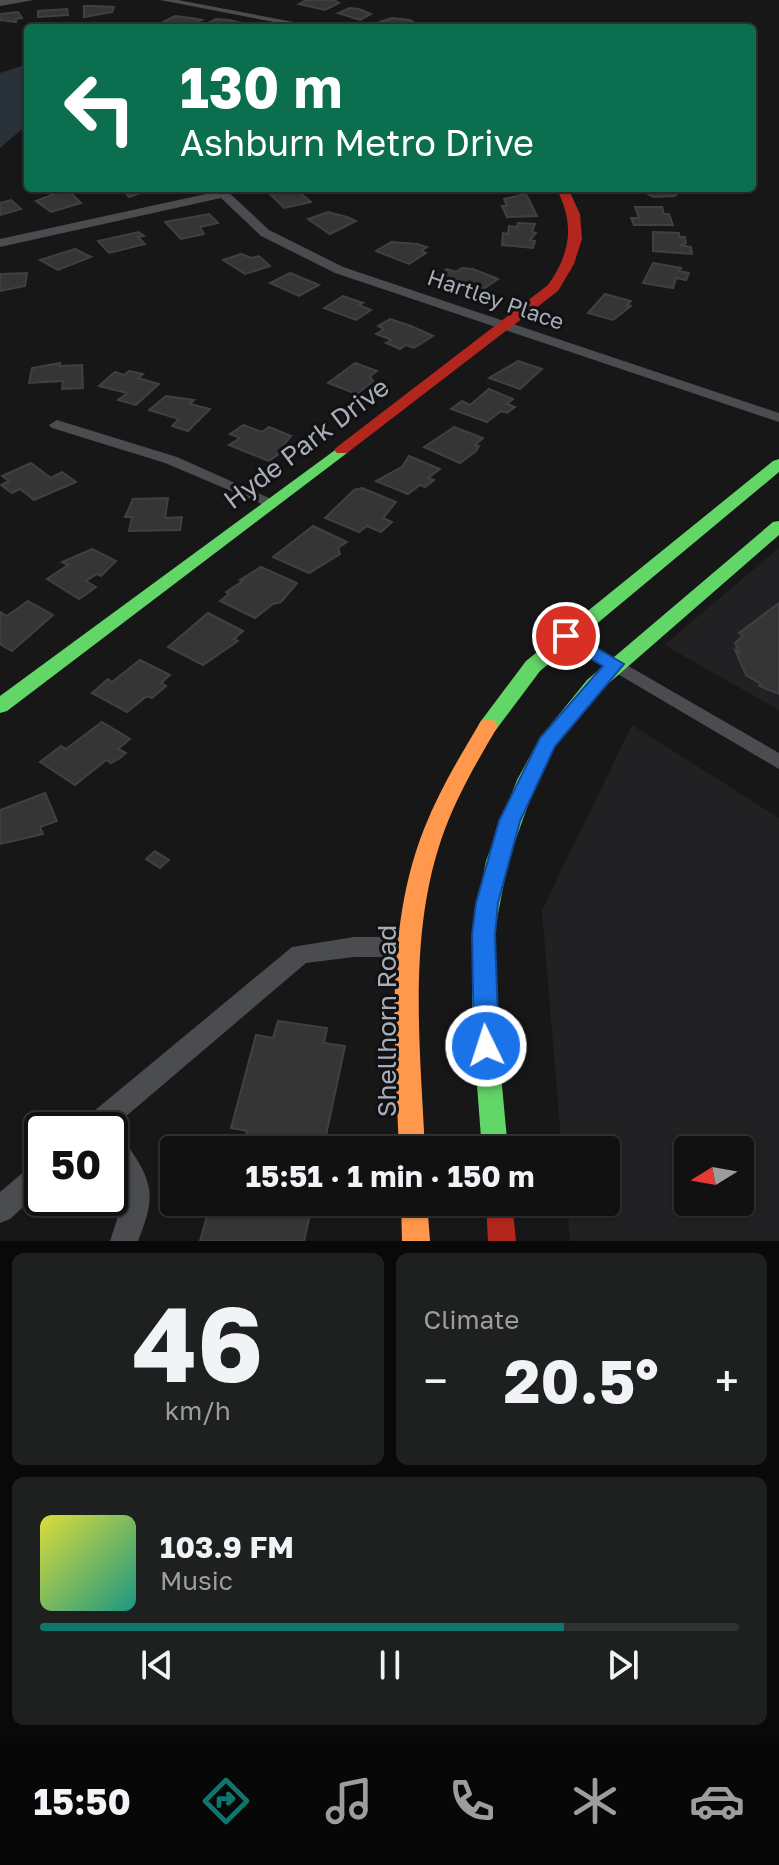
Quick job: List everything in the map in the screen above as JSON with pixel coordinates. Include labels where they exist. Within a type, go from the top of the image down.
[{"type":"main road","name":"Hyde Park Drive","points":[[0,706],[556,287],[576,253],[578,222],[564,192]]},
{"type":"main road","name":"Shellhorn Road","points":[[412,1136],[407,947],[431,831],[456,774],[504,700],[533,666],[779,464]]},
{"type":"main road","points":[[494,1136],[482,957],[487,903],[497,861],[527,780],[547,743],[615,664],[779,526]]},
{"type":"main road","points":[[415,1216],[416,1241]]},
{"type":"main road","points":[[500,1216],[502,1241]]},
{"type":"street","points":[[0,3],[30,0]]},
{"type":"street","points":[[164,0],[298,24]]},
{"type":"street","points":[[0,243],[216,192]]},
{"type":"street","name":"Hartley Place","points":[[221,192],[265,233],[311,258],[779,418]]},
{"type":"street","points":[[57,425],[171,460],[270,502]]},
{"type":"street","points":[[566,636],[779,762]]},
{"type":"street","points":[[122,1112],[300,954],[354,947],[407,947]]},
{"type":"street","points":[[124,1241],[140,1205],[139,1190],[128,1173]]},
{"type":"street","points":[[0,1210],[24,1189]]},
{"type":"shaded area","points":[[24,65],[24,127],[0,148],[0,73]]},
{"type":"shaded area","points":[[779,548],[779,710],[664,645]]},
{"type":"shaded area","points":[[632,725],[779,818],[779,1241],[570,1241],[568,1216],[620,1216],[620,1136],[561,1136],[542,910]]},
{"type":"building","points":[[306,0],[334,0],[339,3],[325,10],[299,4]]},
{"type":"building","points":[[84,6],[114,7],[112,12],[84,17]]},
{"type":"building","points":[[350,8],[371,14],[360,20],[338,13]]},
{"type":"building","points":[[67,9],[68,15],[38,17],[38,11]]},
{"type":"building","points":[[18,12],[22,18],[16,19],[16,22],[0,20],[0,14]]},
{"type":"building","points":[[175,16],[202,20],[195,24],[163,22]]},
{"type":"building","points":[[392,18],[413,22],[408,23],[410,24],[376,23]]},
{"type":"building","points":[[216,19],[244,24],[206,24]]},
{"type":"building","points":[[125,192],[142,192],[129,197]]},
{"type":"building","points":[[268,192],[299,192],[311,202],[284,208]]},
{"type":"building","points":[[644,192],[677,194],[674,196],[654,197]]},
{"type":"building","points":[[56,193],[72,194],[81,203],[51,212],[36,201]]},
{"type":"building","points":[[526,194],[537,216],[507,217],[502,206],[507,206],[504,199]]},
{"type":"building","points":[[11,200],[21,209],[0,215],[0,203]]},
{"type":"building","points":[[635,207],[662,207],[673,225],[634,225],[631,218],[639,218]]},
{"type":"building","points":[[328,212],[356,221],[330,234],[308,219]]},
{"type":"building","points":[[209,214],[218,223],[200,227],[204,234],[181,239],[165,222]]},
{"type":"building","points":[[518,223],[535,224],[532,232],[536,233],[530,240],[535,241],[533,248],[502,245],[503,233],[508,234],[509,226],[517,227]]},
{"type":"building","points":[[139,232],[144,236],[138,237],[145,244],[109,253],[98,241]]},
{"type":"building","points":[[653,232],[679,233],[679,237],[685,237],[686,243],[681,245],[691,247],[692,254],[653,251]]},
{"type":"building","points":[[391,242],[427,247],[421,251],[426,253],[409,264],[376,251]]},
{"type":"building","points":[[75,249],[91,257],[58,270],[40,260]]},
{"type":"building","points":[[241,254],[252,258],[259,256],[270,266],[245,274],[223,260]]},
{"type":"building","points":[[653,263],[681,268],[679,271],[689,273],[686,280],[676,278],[673,288],[643,283]]},
{"type":"building","points":[[462,268],[498,279],[478,293],[465,289],[470,286],[439,275],[447,269],[456,272]]},
{"type":"building","points":[[27,273],[25,286],[0,291],[0,274]]},
{"type":"building","points":[[290,273],[319,285],[299,296],[270,283]]},
{"type":"building","points":[[605,294],[631,301],[627,305],[631,306],[613,320],[588,313]]},
{"type":"building","points":[[343,296],[363,303],[359,305],[371,310],[356,320],[324,308]]},
{"type":"building","points":[[390,319],[433,336],[414,348],[406,345],[400,349],[386,343],[392,340],[376,334],[384,329],[378,326]]},
{"type":"building","points":[[518,361],[542,369],[520,389],[489,378]]},
{"type":"building","points":[[60,363],[60,366],[82,365],[83,388],[62,389],[63,381],[29,383],[32,368]]},
{"type":"building","points":[[355,363],[377,371],[370,376],[373,381],[357,394],[328,383]]},
{"type":"building","points":[[129,371],[143,374],[138,378],[159,384],[136,405],[118,400],[127,393],[99,386],[115,372],[124,375]]},
{"type":"building","points":[[489,389],[513,399],[507,404],[515,407],[507,413],[501,411],[487,422],[451,409],[462,401],[470,405]]},
{"type":"building","points":[[166,396],[194,400],[190,404],[210,409],[188,431],[172,426],[179,419],[149,410]]},
{"type":"building","points":[[243,425],[262,432],[269,427],[291,436],[283,446],[287,448],[269,461],[229,445],[240,438],[230,434]]},
{"type":"building","points":[[454,427],[483,438],[475,445],[479,446],[476,451],[460,463],[424,447]]},
{"type":"building","points":[[409,456],[440,469],[428,478],[434,480],[408,494],[376,481],[402,467]]},
{"type":"building","points":[[31,463],[51,478],[62,472],[76,482],[34,500],[20,489],[12,493],[1,485],[9,481],[2,476]]},
{"type":"building","points":[[362,488],[396,502],[383,518],[392,522],[381,532],[367,526],[359,532],[325,518],[354,490]]},
{"type":"building","points":[[168,498],[165,518],[182,517],[180,530],[129,531],[132,517],[125,517],[133,499]]},
{"type":"building","points":[[313,526],[347,542],[338,548],[340,554],[309,573],[273,557]]},
{"type":"building","points":[[92,549],[116,561],[101,576],[97,574],[86,581],[96,587],[79,599],[47,579],[68,565],[62,562]]},
{"type":"building","points":[[261,567],[297,583],[281,602],[273,604],[255,618],[220,601],[229,594],[226,592],[243,581],[240,580]]},
{"type":"building","points":[[28,601],[53,615],[12,651],[0,644],[0,612],[7,616]]},
{"type":"building","points":[[779,603],[779,694],[759,686],[761,684],[746,675],[735,643],[743,636],[739,633]]},
{"type":"building","points":[[208,613],[243,631],[234,639],[238,641],[203,665],[168,647]]},
{"type":"building","points":[[140,660],[170,675],[161,683],[166,686],[152,698],[147,696],[127,712],[92,693],[108,679],[112,682]]},
{"type":"building","points":[[102,722],[130,739],[118,749],[126,753],[120,758],[111,763],[106,760],[75,785],[40,762],[61,746],[66,749]]},
{"type":"building","points":[[45,793],[57,821],[40,827],[43,834],[0,844],[0,810]]},
{"type":"building","points":[[155,851],[169,860],[160,868],[146,859]]},
{"type":"building","points":[[278,1021],[327,1028],[324,1043],[345,1046],[326,1136],[246,1136],[247,1131],[231,1128],[256,1035],[273,1038]]},
{"type":"building","points":[[207,1216],[310,1216],[304,1241],[200,1241]]},
{"type":"traffic: fast","points":[[0,706],[342,450]]},
{"type":"traffic: fast","points":[[488,726],[533,666],[779,464]]},
{"type":"traffic: fast","points":[[494,1136],[484,1021],[483,935],[497,861],[527,780],[547,743],[594,685],[779,526]]},
{"type":"traffic: slow","points":[[411,1136],[407,982],[419,881],[434,831],[456,779],[488,726]]},
{"type":"traffic: slow","points":[[415,1216],[416,1241]]},
{"type":"traffic: jam","points":[[342,450],[553,288],[568,264],[576,239],[574,214],[564,192]]},
{"type":"traffic: jam","points":[[500,1216],[502,1241]]},
{"type":"route","points":[[486,1046],[483,935],[487,903],[510,821],[547,743],[574,707],[615,664],[566,636]]}]
